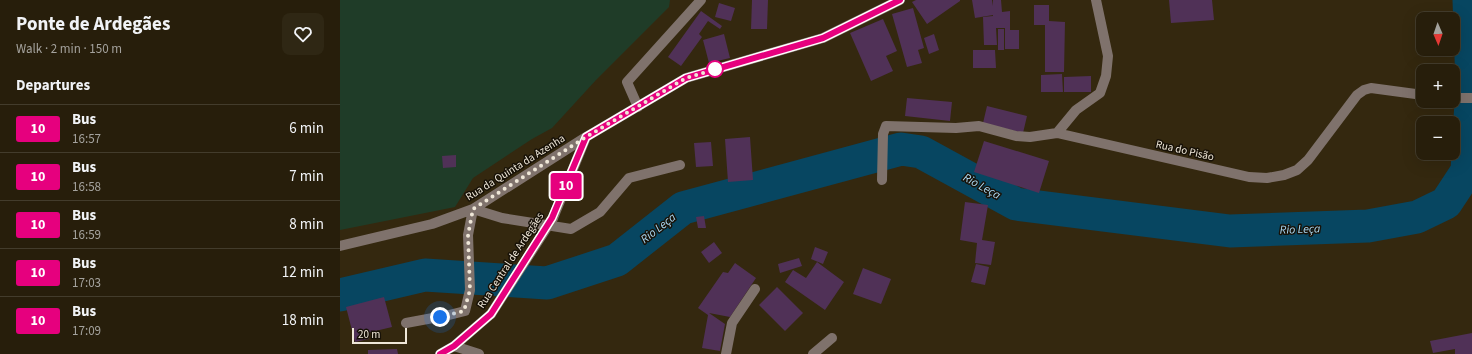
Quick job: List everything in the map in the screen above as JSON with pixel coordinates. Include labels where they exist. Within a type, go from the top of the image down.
[{"type":"street","points":[[638,107],[627,82],[701,0]]},
{"type":"street","name":"Rua da Quinta da Azenha","points":[[340,246],[432,224],[473,209],[586,137],[686,78],[823,38],[900,0]]},
{"type":"street","points":[[882,180],[883,134],[886,126],[956,128],[979,126],[1016,136],[1030,137],[1057,132],[1076,110],[1100,93],[1106,76],[1108,56],[1096,0]]},
{"type":"street","name":"Rua do Pisão","points":[[1057,132],[1248,177],[1267,178],[1284,175],[1297,170],[1308,160],[1357,95],[1364,90],[1371,88],[1416,94]]},
{"type":"street","points":[[1460,98],[1472,98]]},
{"type":"street","name":"Rua Central de Ardegães","points":[[440,354],[454,346],[491,314],[552,218],[586,137]]},
{"type":"street","points":[[406,323],[443,317],[464,311],[470,290],[468,235],[473,209],[502,218],[571,229],[600,212],[629,178],[680,166]]},
{"type":"street","points":[[726,354],[732,323],[755,289]]},
{"type":"street","points":[[813,354],[832,338]]},
{"type":"street","points":[[454,346],[479,354]]},
{"type":"green space","points":[[340,0],[670,0],[669,7],[596,80],[552,128],[532,139],[473,178],[455,207],[340,230]]},
{"type":"building","points":[[752,0],[768,0],[767,29],[751,29]]},
{"type":"building","points":[[916,0],[960,1],[927,24],[912,2]]},
{"type":"building","points":[[972,0],[992,0],[993,6],[993,0],[1001,0],[1002,12],[1010,11],[1010,30],[1019,30],[1019,49],[1005,49],[1005,28],[996,28],[997,45],[984,45],[983,17],[993,15],[975,18]]},
{"type":"building","points":[[1169,0],[1212,0],[1214,20],[1171,23]]},
{"type":"building","points":[[719,3],[735,8],[731,21],[715,17]]},
{"type":"building","points":[[1034,5],[1049,5],[1049,21],[1065,22],[1064,72],[1045,72],[1045,25],[1034,25]]},
{"type":"building","points":[[913,8],[924,48],[918,50],[922,63],[907,67],[892,14]]},
{"type":"building","points":[[701,11],[722,26],[720,29],[708,21],[699,34],[702,37],[681,66],[668,57]]},
{"type":"building","points":[[883,19],[897,51],[886,56],[893,71],[871,81],[850,33]]},
{"type":"building","points":[[998,29],[1004,29],[1004,50],[998,50]]},
{"type":"building","points":[[724,34],[730,58],[709,63],[703,40]]},
{"type":"building","points":[[934,34],[939,50],[929,54],[924,38]]},
{"type":"building","points":[[973,50],[995,50],[996,68],[973,68]]},
{"type":"building","points":[[1062,74],[1063,92],[1041,92],[1041,75]]},
{"type":"building","points":[[1091,76],[1091,92],[1064,92],[1064,77]]},
{"type":"building","points":[[907,98],[952,102],[950,121],[905,116]]},
{"type":"building","points":[[987,106],[1027,116],[1023,133],[983,123]]},
{"type":"building","points":[[750,137],[753,180],[728,182],[725,139]]},
{"type":"building","points":[[984,141],[1049,161],[1039,193],[974,172]]},
{"type":"building","points":[[711,142],[713,166],[696,167],[694,143]]},
{"type":"building","points":[[456,155],[456,167],[443,168],[442,156]]},
{"type":"building","points":[[965,202],[988,205],[982,240],[995,242],[991,265],[975,263],[977,243],[960,240]]},
{"type":"building","points":[[704,216],[706,228],[698,228],[696,217]]},
{"type":"building","points":[[714,242],[722,253],[709,263],[701,252]]},
{"type":"building","points":[[815,247],[828,252],[823,264],[811,259]]},
{"type":"building","points":[[799,258],[802,266],[780,273],[778,264]]},
{"type":"building","points":[[817,262],[844,282],[825,310],[785,282],[793,270],[806,278]]},
{"type":"building","points":[[735,263],[756,278],[730,317],[709,313],[725,324],[720,351],[702,348],[708,315],[698,308],[723,272],[728,273]]},
{"type":"building","points":[[976,264],[989,267],[985,285],[971,282]]},
{"type":"building","points":[[863,268],[891,279],[881,304],[853,294]]},
{"type":"building","points":[[777,287],[803,313],[785,331],[759,305]]},
{"type":"building","points":[[384,297],[392,327],[367,333],[369,339],[355,342],[346,307]]},
{"type":"building","points":[[1472,333],[1472,354],[1455,354],[1455,349],[1433,353],[1430,341]]},
{"type":"building","points":[[397,349],[398,354],[368,354],[368,350]]},
{"type":"waterway","name":"Rio Leça","points":[[340,295],[425,275],[547,283],[617,260],[683,208],[901,149],[921,152],[1016,204],[1230,231],[1368,226],[1417,217],[1446,203],[1467,171],[1472,85],[1469,0]]},
{"type":"bus line","name":"10","points":[[440,354],[454,346],[491,314],[552,218],[586,137],[686,78],[823,38],[900,0]]},
{"type":"route","points":[[440,317],[464,311],[470,290],[468,235],[473,209],[586,137],[686,78],[715,69]]}]
